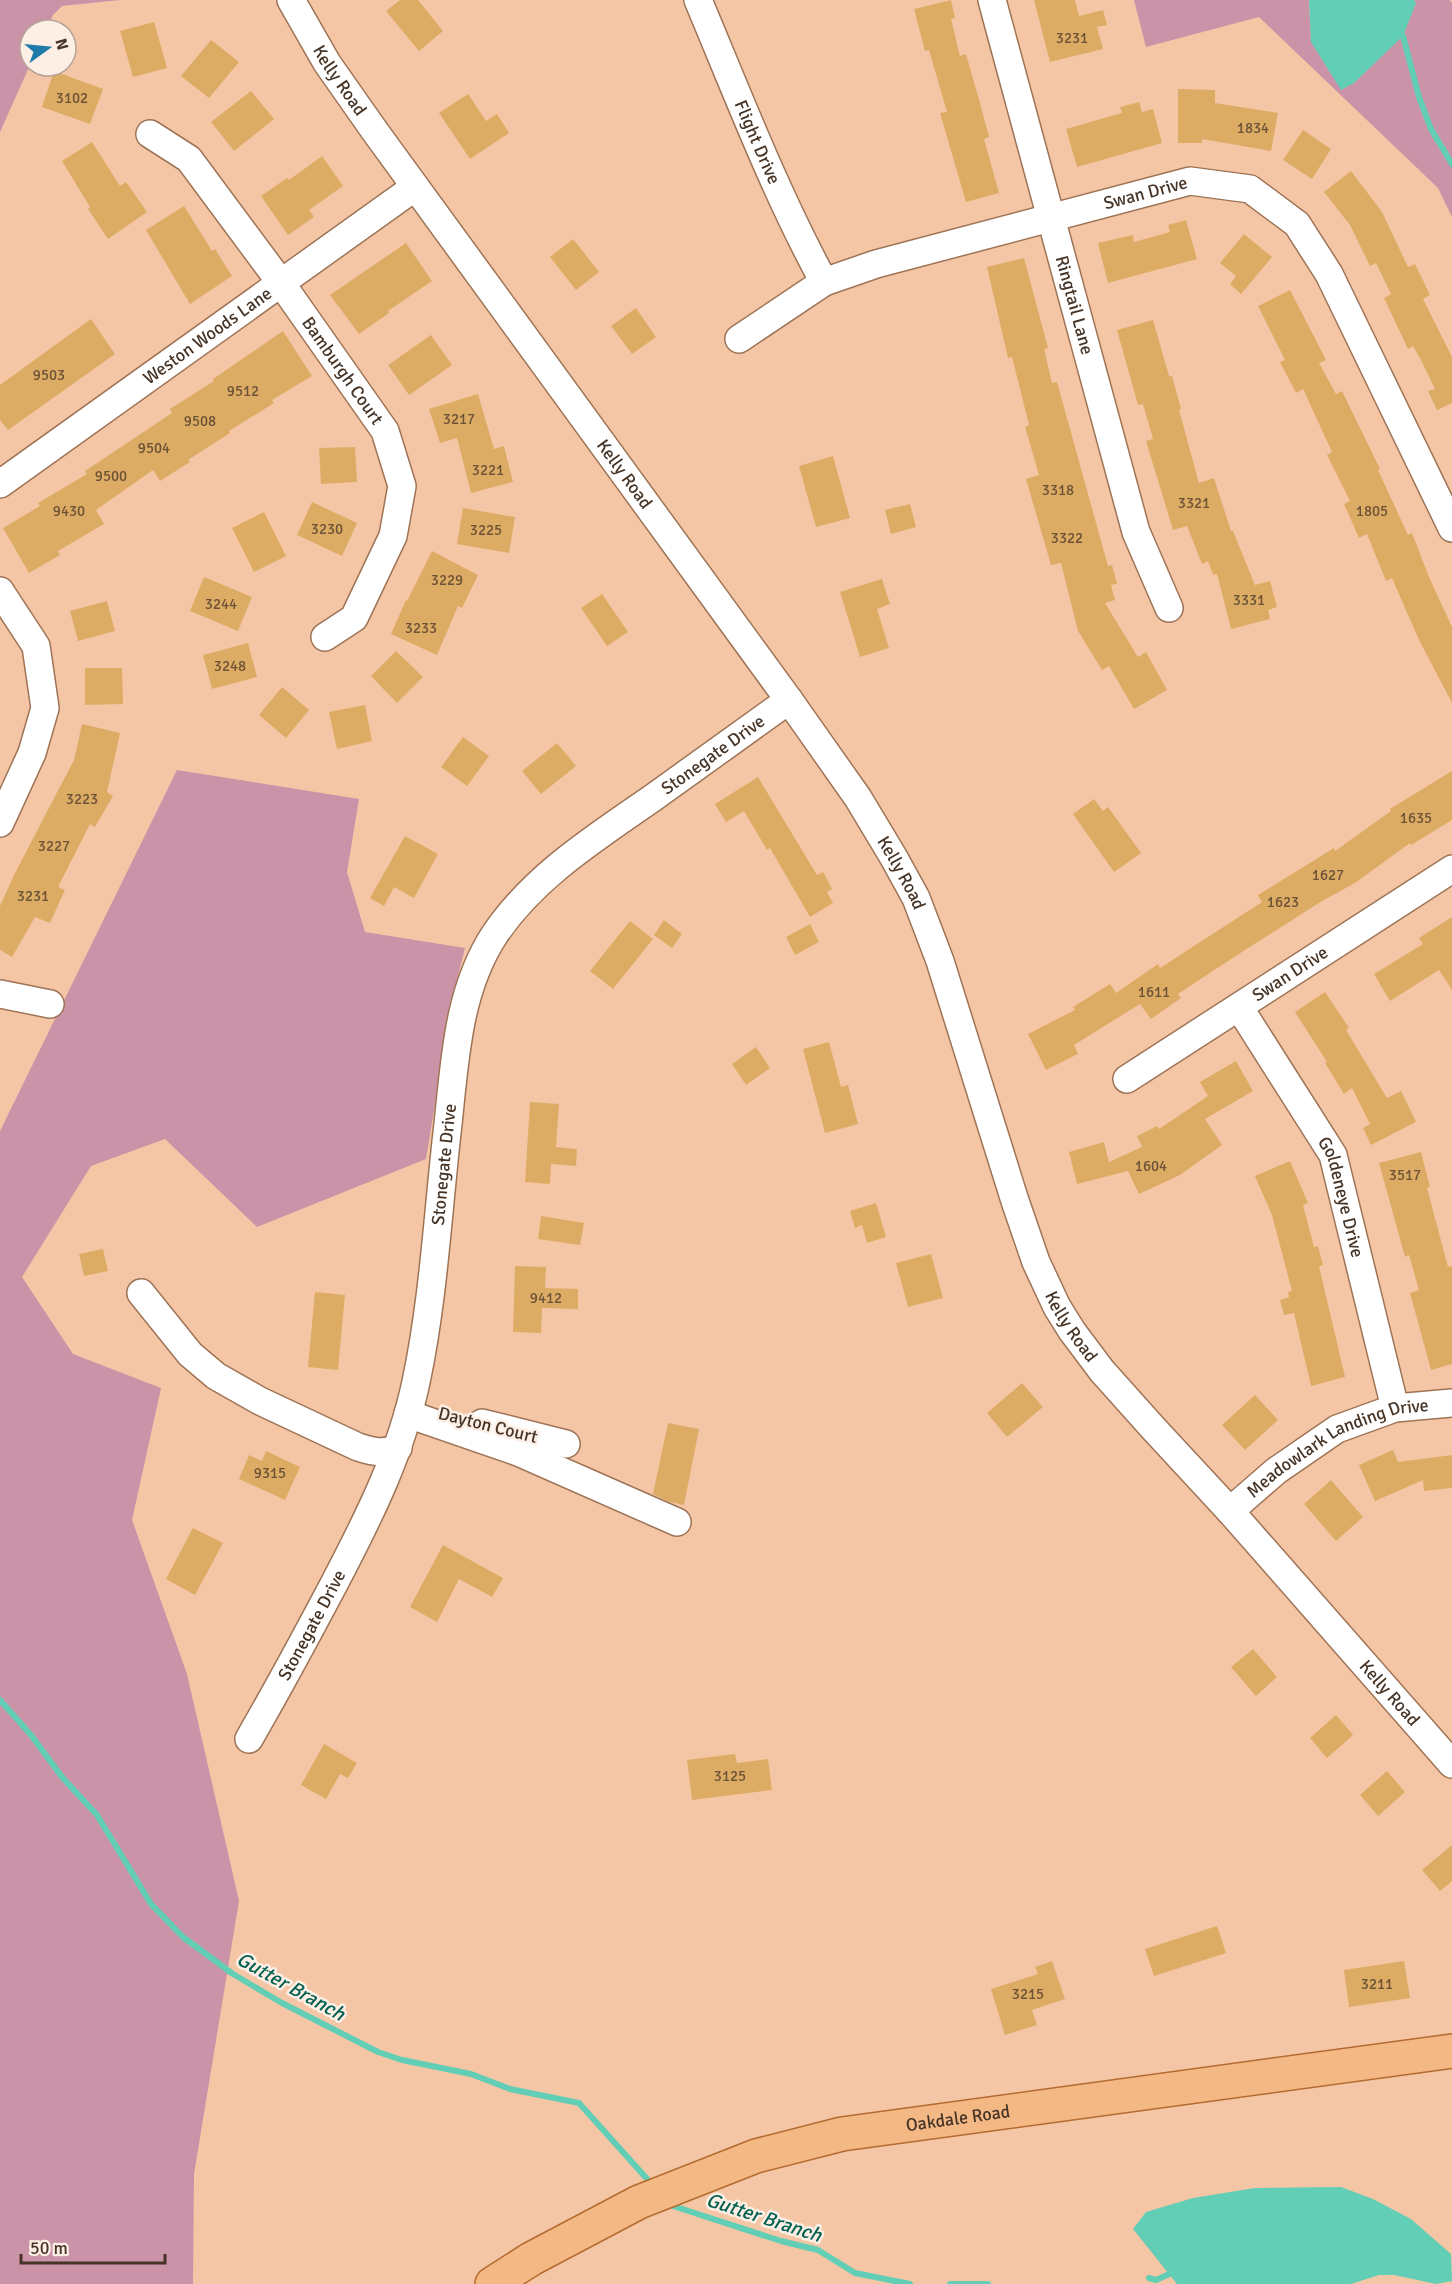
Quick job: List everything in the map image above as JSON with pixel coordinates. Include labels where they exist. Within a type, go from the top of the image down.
[{"type":"main road","name":"Oakdale Road","points":[[492,2284],[531,2259],[639,2202],[756,2156],[842,2134],[1452,2051]]},
{"type":"street","name":"Kelly Road","points":[[291,0],[327,63],[415,187],[858,798],[916,898],[958,1015],[1036,1262],[1057,1307],[1072,1331],[1102,1371],[1230,1511],[1452,1764]]},
{"type":"street","name":"Flight Drive","points":[[698,0],[807,251],[824,282]]},
{"type":"street","name":"Ringtail Lane","points":[[992,0],[1136,532],[1169,608]]},
{"type":"street","name":"Bamburgh Court","points":[[150,134],[189,159],[385,430],[402,486],[393,536],[354,618],[325,637]]},
{"type":"street","name":"Swan Drive","points":[[739,339],[824,282],[923,250],[1190,181],[1250,189],[1297,224],[1329,274],[1452,528]]},
{"type":"street","name":"Weston Woods Lane","points":[[0,484],[415,187]]},
{"type":"street","points":[[0,591],[36,646],[45,708],[32,753],[0,823]]},
{"type":"street","name":"Stonegate Drive","points":[[249,1739],[291,1666],[369,1517],[398,1448],[410,1410],[428,1313],[462,1013],[484,952],[502,925],[548,874],[789,700]]},
{"type":"street","name":"Swan Drive","points":[[1127,1078],[1452,869]]},
{"type":"street","points":[[0,994],[50,1004]]},
{"type":"street","name":"Goldeneye Drive","points":[[1239,1007],[1333,1155],[1395,1408]]},
{"type":"street","points":[[141,1293],[190,1354],[216,1376],[260,1401],[358,1447],[382,1453],[398,1448]]},
{"type":"street","name":"Meadowlark Landing Drive","points":[[1230,1511],[1276,1471],[1337,1429],[1395,1408],[1452,1403]]},
{"type":"street","points":[[410,1410],[518,1452],[677,1522]]},
{"type":"street","name":"Dayton Court","points":[[410,1410],[566,1444]]},
{"type":"shaded area","points":[[0,0],[120,0],[62,6],[52,18],[18,18],[18,78],[24,78],[0,132]]},
{"type":"shaded area","points":[[1134,0],[1309,0],[1311,42],[1416,4],[1414,0],[1450,0],[1452,3],[1452,217],[1438,188],[1259,17],[1146,47]]},
{"type":"shaded area","points":[[177,770],[359,799],[347,872],[365,932],[465,948],[453,995],[426,1159],[257,1227],[165,1139],[91,1166],[22,1277],[73,1354],[161,1388],[132,1520],[187,1674],[239,1901],[194,2174],[193,2284],[0,2284],[0,1131]]},
{"type":"water","points":[[1309,0],[1414,0],[1416,3],[1403,36],[1354,83],[1341,90],[1311,42]]},
{"type":"water","points":[[1341,2187],[1373,2199],[1411,2219],[1451,2254],[1452,2281],[1436,2284],[1394,2275],[1379,2275],[1351,2284],[1177,2284],[1133,2229],[1146,2212],[1193,2198],[1255,2188]]},
{"type":"building","points":[[400,0],[418,0],[443,31],[419,51],[386,11]]},
{"type":"building","points":[[951,0],[955,18],[951,19],[960,56],[966,54],[980,103],[989,137],[984,139],[999,193],[966,202],[940,113],[947,112],[929,50],[925,51],[914,9]]},
{"type":"building","points":[[1034,0],[1075,0],[1079,16],[1103,10],[1107,25],[1097,27],[1103,49],[1050,62]]},
{"type":"building","points":[[154,22],[167,68],[133,77],[120,31]]},
{"type":"building","points":[[211,40],[239,62],[209,98],[181,76]]},
{"type":"building","points":[[52,78],[73,78],[103,89],[90,124],[42,107]]},
{"type":"building","points":[[1178,89],[1215,90],[1215,103],[1278,113],[1271,151],[1202,139],[1202,143],[1178,143]]},
{"type":"building","points":[[251,91],[274,119],[234,151],[211,122]]},
{"type":"building","points":[[468,94],[486,121],[497,114],[509,133],[470,159],[439,113]]},
{"type":"building","points":[[1139,102],[1142,112],[1153,109],[1162,143],[1077,167],[1066,129],[1122,113],[1120,107]]},
{"type":"building","points":[[1303,130],[1331,149],[1312,179],[1283,160]]},
{"type":"building","points":[[92,142],[120,186],[126,182],[147,212],[108,239],[88,209],[90,207],[62,161]]},
{"type":"building","points":[[322,156],[343,186],[309,210],[314,217],[288,235],[261,196],[287,178],[289,180]]},
{"type":"building","points":[[1351,171],[1382,212],[1408,267],[1415,264],[1430,295],[1423,299],[1452,357],[1452,403],[1437,410],[1428,391],[1435,389],[1413,346],[1408,349],[1384,298],[1391,294],[1376,263],[1370,266],[1350,225],[1324,192]]},
{"type":"building","points":[[184,206],[212,251],[215,249],[232,276],[190,304],[146,230]]},
{"type":"building","points":[[1186,220],[1197,259],[1108,283],[1098,243],[1133,235],[1134,242],[1170,232],[1168,225]]},
{"type":"building","points":[[1244,234],[1272,257],[1241,294],[1230,284],[1236,276],[1220,263]]},
{"type":"building","points":[[573,239],[599,272],[576,290],[550,257]]},
{"type":"building","points":[[406,243],[432,281],[359,334],[330,295]]},
{"type":"building","points":[[1024,258],[1048,348],[1044,349],[1052,383],[1057,382],[1108,566],[1112,565],[1117,584],[1111,585],[1115,600],[1105,603],[1138,657],[1146,652],[1167,690],[1134,709],[1109,666],[1102,670],[1078,631],[1061,563],[1051,565],[1026,479],[1039,475],[1025,427],[1029,425],[1012,357],[1008,358],[987,267]]},
{"type":"building","points":[[1290,290],[1326,360],[1319,363],[1336,394],[1342,391],[1380,469],[1378,470],[1408,535],[1412,533],[1452,627],[1452,703],[1419,640],[1392,578],[1386,581],[1367,534],[1359,538],[1344,504],[1350,501],[1327,455],[1332,452],[1303,389],[1296,393],[1280,362],[1285,360],[1258,306]]},
{"type":"building","points":[[636,308],[656,337],[632,354],[611,326]]},
{"type":"building","points":[[91,319],[115,354],[8,430],[0,420],[0,385]]},
{"type":"building","points":[[1153,320],[1169,376],[1172,376],[1199,483],[1214,478],[1231,531],[1233,531],[1255,585],[1270,581],[1277,607],[1268,610],[1270,619],[1231,629],[1217,574],[1213,575],[1208,561],[1202,564],[1187,526],[1173,530],[1146,441],[1153,439],[1143,404],[1138,405],[1117,330]]},
{"type":"building","points":[[283,331],[312,376],[272,400],[274,403],[229,431],[230,433],[188,460],[190,462],[160,481],[153,470],[96,510],[104,524],[58,551],[60,555],[29,573],[3,528],[40,506],[38,503],[87,474],[85,471],[172,413],[170,409],[214,381],[213,379]]},
{"type":"building","points":[[431,335],[452,365],[409,395],[388,365]]},
{"type":"building","points":[[478,394],[494,449],[504,446],[513,482],[471,493],[457,438],[440,443],[429,409]]},
{"type":"building","points":[[355,447],[357,482],[321,484],[319,448]]},
{"type":"building","points":[[833,456],[850,518],[816,527],[799,466]]},
{"type":"building","points":[[312,502],[357,523],[342,556],[297,535]]},
{"type":"building","points":[[910,504],[916,527],[891,534],[885,510]]},
{"type":"building","points":[[463,508],[515,517],[509,553],[457,544]]},
{"type":"building","points":[[264,512],[286,556],[254,572],[232,528]]},
{"type":"building","points":[[432,551],[478,575],[462,608],[458,606],[437,655],[391,634]]},
{"type":"building","points":[[204,577],[252,597],[238,631],[190,611]]},
{"type":"building","points":[[882,579],[890,604],[877,609],[889,648],[860,657],[840,592]]},
{"type":"building","points":[[602,594],[628,632],[607,646],[581,608]]},
{"type":"building","points":[[107,601],[115,631],[78,641],[70,611]]},
{"type":"building","points":[[248,643],[257,677],[212,689],[203,655]]},
{"type":"building","points":[[396,651],[423,677],[397,703],[371,676]]},
{"type":"building","points":[[85,668],[122,668],[123,704],[85,705]]},
{"type":"building","points":[[282,687],[309,710],[286,738],[259,715]]},
{"type":"building","points":[[365,705],[372,741],[337,749],[329,712]]},
{"type":"building","points":[[82,724],[120,733],[107,792],[113,796],[95,827],[90,824],[58,887],[65,890],[50,923],[35,917],[12,957],[0,950],[0,906],[74,760]]},
{"type":"building","points":[[463,737],[489,756],[467,786],[441,767]]},
{"type":"building","points":[[557,743],[576,766],[541,794],[522,771]]},
{"type":"building","points":[[1452,771],[1452,820],[1411,845],[1410,843],[1355,883],[1322,901],[1178,994],[1181,998],[1151,1019],[1140,1004],[1074,1045],[1078,1054],[1046,1070],[1028,1034],[1075,1010],[1073,1007],[1110,984],[1116,993],[1158,964],[1160,968],[1262,902],[1258,895],[1334,848],[1335,851],[1391,811],[1390,809]]},
{"type":"building","points":[[758,777],[817,875],[823,872],[832,889],[827,892],[833,903],[810,917],[770,848],[767,850],[744,811],[726,822],[715,804]]},
{"type":"building","points":[[1094,799],[1103,811],[1108,807],[1141,853],[1114,872],[1073,814]]},
{"type":"building","points":[[405,836],[438,854],[414,898],[394,887],[384,906],[370,898]]},
{"type":"building","points":[[1452,917],[1452,990],[1439,970],[1390,1001],[1374,974],[1423,944],[1419,938]]},
{"type":"building","points":[[664,920],[682,934],[672,948],[654,935]]},
{"type":"building","points":[[630,921],[653,939],[613,989],[590,971]]},
{"type":"building","points":[[810,924],[819,942],[795,955],[786,937]]},
{"type":"building","points":[[1325,992],[1349,1028],[1346,1030],[1387,1098],[1401,1091],[1416,1122],[1371,1145],[1363,1128],[1370,1124],[1352,1088],[1344,1094],[1325,1063],[1327,1062],[1295,1012]]},
{"type":"building","points":[[829,1042],[841,1087],[848,1085],[858,1124],[825,1133],[803,1049]]},
{"type":"building","points":[[756,1047],[770,1068],[746,1085],[732,1064]]},
{"type":"building","points":[[1236,1061],[1253,1091],[1205,1119],[1222,1145],[1180,1175],[1139,1194],[1128,1171],[1077,1184],[1069,1152],[1104,1142],[1109,1162],[1142,1147],[1137,1136],[1157,1126],[1159,1129],[1208,1096],[1200,1082]]},
{"type":"building","points":[[530,1102],[559,1104],[556,1147],[577,1149],[576,1166],[551,1164],[550,1184],[525,1182]]},
{"type":"building","points":[[1421,1152],[1430,1187],[1427,1188],[1448,1267],[1452,1266],[1452,1364],[1431,1370],[1410,1293],[1419,1290],[1409,1255],[1405,1257],[1379,1163]]},
{"type":"building","points":[[1290,1161],[1308,1203],[1303,1205],[1314,1247],[1318,1246],[1323,1265],[1319,1266],[1345,1377],[1311,1386],[1294,1313],[1284,1315],[1280,1300],[1289,1297],[1288,1292],[1292,1291],[1272,1215],[1255,1176]]},
{"type":"building","points":[[876,1203],[886,1237],[867,1243],[862,1225],[855,1228],[850,1211]]},
{"type":"building","points":[[541,1216],[584,1223],[580,1245],[538,1239]]},
{"type":"building","points":[[103,1249],[108,1271],[84,1276],[79,1254]]},
{"type":"building","points":[[931,1254],[943,1298],[908,1307],[896,1263]]},
{"type":"building","points":[[515,1266],[546,1267],[545,1288],[578,1289],[578,1309],[542,1308],[541,1333],[513,1332]]},
{"type":"building","points":[[315,1292],[345,1295],[338,1370],[308,1367]]},
{"type":"building","points":[[1022,1383],[1043,1407],[1007,1437],[987,1413]]},
{"type":"building","points":[[1255,1395],[1278,1420],[1245,1450],[1222,1425]]},
{"type":"building","points":[[668,1423],[699,1429],[684,1505],[670,1502],[653,1494]]},
{"type":"building","points":[[1393,1450],[1398,1462],[1452,1455],[1452,1488],[1424,1491],[1423,1480],[1375,1501],[1359,1465]]},
{"type":"building","points":[[266,1451],[300,1467],[285,1500],[239,1479],[249,1455],[262,1461]]},
{"type":"building","points":[[1331,1480],[1363,1517],[1336,1541],[1304,1504]]},
{"type":"building","points":[[193,1528],[223,1543],[195,1595],[166,1579]]},
{"type":"building","points":[[443,1545],[503,1578],[492,1597],[459,1579],[437,1622],[410,1607]]},
{"type":"building","points":[[1253,1649],[1277,1677],[1256,1696],[1231,1667]]},
{"type":"building","points":[[1336,1715],[1353,1735],[1327,1758],[1310,1738]]},
{"type":"building","points":[[324,1744],[357,1763],[348,1778],[340,1774],[326,1799],[301,1785]]},
{"type":"building","points":[[735,1754],[737,1763],[768,1759],[772,1790],[692,1800],[687,1760]]},
{"type":"building","points":[[1387,1771],[1405,1792],[1378,1816],[1360,1795]]},
{"type":"building","points":[[1452,1845],[1452,1881],[1440,1891],[1422,1870]]},
{"type":"building","points":[[1217,1926],[1226,1953],[1154,1976],[1145,1949]]},
{"type":"building","points":[[1052,1961],[1065,1999],[1032,2010],[1037,2025],[1005,2035],[991,1989],[1038,1974],[1035,1967]]},
{"type":"building","points":[[1404,1961],[1410,1998],[1349,2007],[1344,1970]]},
{"type":"waterway","points":[[1397,33],[1403,36],[1419,97],[1431,129],[1452,164]]},
{"type":"waterway","name":"Gutter Branch","points":[[0,1700],[31,1735],[62,1777],[97,1815],[151,1904],[183,1937],[233,1974],[282,2003],[378,2052],[402,2060],[471,2074],[510,2089],[579,2103],[648,2180]]},
{"type":"waterway","name":"Gutter Branch","points":[[673,2206],[781,2241],[818,2250],[855,2273],[910,2284]]},
{"type":"waterway","points":[[1149,2278],[1156,2280],[1174,2272]]},
{"type":"waterway","name":"Gutter Branch","points":[[950,2284],[988,2284]]}]
